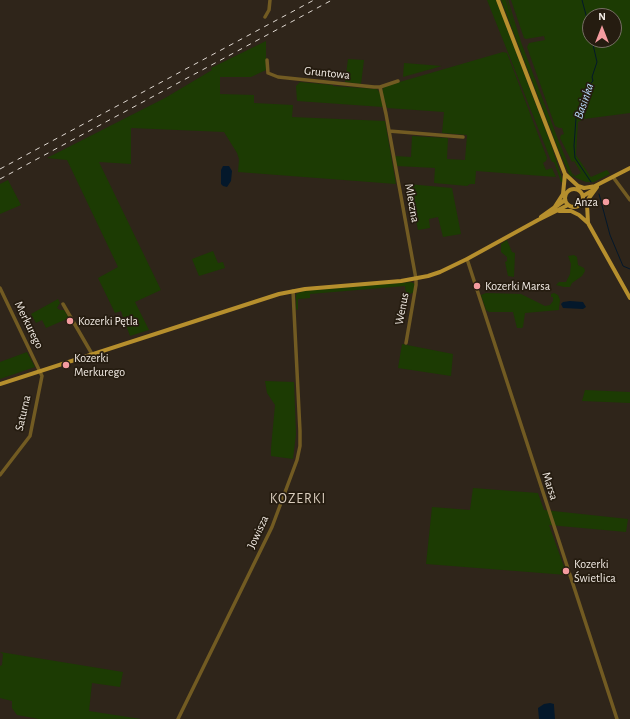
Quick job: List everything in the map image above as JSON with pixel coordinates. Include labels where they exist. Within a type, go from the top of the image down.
[{"type":"main road","points":[[498,0],[565,174],[573,188],[578,190],[583,196],[587,221]]},
{"type":"main road","points":[[583,196],[596,186],[630,168]]},
{"type":"main road","points":[[567,178],[581,187],[596,186]]},
{"type":"main road","points":[[0,384],[252,302],[293,291],[388,283],[416,279],[440,272],[467,260],[554,210],[565,200],[568,192],[567,178]]},
{"type":"main road","points":[[554,210],[563,194],[567,178]]},
{"type":"main road","points":[[568,192],[596,186]]},
{"type":"main road","points":[[587,221],[586,211],[588,201],[596,186]]},
{"type":"main road","points":[[565,200],[568,205],[578,210],[587,221],[630,298]]},
{"type":"main road","points":[[575,208],[580,206],[583,202]]},
{"type":"main road","points":[[554,210],[568,205]]},
{"type":"main road","points":[[554,210],[571,211],[587,221]]},
{"type":"street","points":[[266,18],[270,0]]},
{"type":"street","name":"Gruntowa","points":[[267,60],[268,73],[278,77],[380,87],[398,81]]},
{"type":"street","name":"Mleczna","points":[[380,87],[416,279]]},
{"type":"street","points":[[389,132],[463,137]]},
{"type":"street","points":[[613,177],[630,200]]},
{"type":"street","name":"Marsa","points":[[467,260],[617,719]]},
{"type":"street","name":"Wenus","points":[[406,343],[416,279]]},
{"type":"street","name":"Merkurego","points":[[0,288],[40,371]]},
{"type":"street","name":"Jowisza","points":[[178,719],[270,532],[297,460],[300,446],[300,431],[293,291]]},
{"type":"street","points":[[63,304],[92,354]]},
{"type":"street","name":"Saturna","points":[[0,474],[30,436],[42,376],[40,371]]},
{"type":"green space","points":[[487,0],[496,0],[552,147],[563,182],[561,182],[554,162],[552,162],[550,158]]},
{"type":"green space","points":[[501,0],[506,0],[514,26],[508,0],[521,42],[559,142],[572,173],[575,176],[581,173],[574,161],[572,162],[560,138],[561,135],[564,134],[562,128],[555,126],[527,47],[529,43],[545,40],[544,36],[524,38],[511,0],[630,0],[630,113],[584,119],[578,122],[576,155],[591,177],[607,170],[610,174],[594,182],[586,182],[573,176],[566,160],[573,177],[570,176]]},
{"type":"green space","points":[[266,41],[266,70],[251,77],[220,77],[220,94],[254,95],[254,103],[293,105],[292,117],[385,121],[396,184],[238,172],[239,159],[237,153],[224,132],[131,128],[131,164],[99,162],[161,290],[135,302],[149,330],[130,336],[126,325],[128,321],[127,317],[123,317],[121,311],[115,313],[98,278],[118,267],[67,160],[47,158],[165,98],[212,70],[211,68]]},
{"type":"green space","points":[[503,52],[507,53],[547,158],[543,163],[546,170],[552,168],[556,177],[476,171],[475,184],[470,184],[467,186],[434,183],[435,168],[397,166],[395,156],[411,157],[412,136],[448,138],[447,159],[465,160],[467,135],[442,133],[444,112],[387,108],[382,93],[383,88]]},
{"type":"green space","points":[[348,59],[364,60],[361,84],[345,82]]},
{"type":"green space","points":[[404,63],[442,66],[403,77]]},
{"type":"green space","points":[[300,82],[377,89],[380,93],[383,107],[297,101],[296,86]]},
{"type":"green space","points":[[8,180],[21,205],[0,214],[0,184]]},
{"type":"green space","points":[[408,184],[452,188],[461,234],[443,237],[438,217],[429,219],[430,228],[418,230]]},
{"type":"green space","points":[[507,240],[512,252],[515,253],[514,277],[508,276],[505,262],[507,261],[507,257],[501,252],[501,244]]},
{"type":"green space","points":[[213,251],[218,263],[223,262],[225,268],[199,276],[192,259]]},
{"type":"green space","points":[[574,255],[577,257],[578,265],[584,268],[585,271],[582,276],[572,283],[570,287],[556,285],[559,282],[566,282],[570,274],[571,264],[568,256]]},
{"type":"green space","points":[[411,282],[415,284],[414,292],[410,294],[406,294],[405,286],[310,294],[310,298],[298,299],[298,310],[296,309],[296,294],[303,291]]},
{"type":"green space","points":[[486,293],[521,294],[545,306],[550,305],[553,301],[551,294],[554,293],[558,295],[560,300],[559,310],[525,313],[523,327],[517,328],[513,312],[489,312],[486,310],[481,295]]},
{"type":"green space","points":[[58,299],[60,303],[57,308],[64,310],[69,318],[46,328],[42,320],[36,323],[31,314]]},
{"type":"green space","points":[[402,344],[453,354],[451,376],[398,368]]},
{"type":"green space","points":[[27,352],[35,367],[0,379],[0,362]]},
{"type":"green space","points":[[265,381],[294,382],[296,434],[293,459],[271,456],[275,405],[267,393]]},
{"type":"green space","points":[[585,390],[630,392],[630,403],[582,401]]},
{"type":"green space","points":[[473,488],[538,493],[544,510],[628,519],[626,532],[549,525],[567,575],[426,564],[432,507],[470,510]]},
{"type":"green space","points":[[0,652],[123,672],[120,687],[92,683],[89,711],[141,719],[39,719],[17,715],[12,708],[12,701],[0,698],[0,666],[2,665],[3,654]]},
{"type":"water","points":[[223,166],[229,166],[232,171],[231,181],[227,187],[221,184],[221,170]]},
{"type":"water","points":[[563,302],[583,302],[586,307],[583,309],[563,308],[561,304]]},
{"type":"water","points":[[544,704],[554,704],[555,719],[539,719],[538,708]]},
{"type":"waterway","name":"Basinka","points":[[582,0],[584,8]]},
{"type":"waterway","name":"Basinka","points":[[591,182],[575,158],[574,146],[576,118],[588,86],[593,81],[592,77],[597,62],[594,48]]},
{"type":"waterway","name":"Basinka","points":[[599,194],[610,235],[623,266],[630,269]]},
{"type":"railway","points":[[0,169],[314,0]]},
{"type":"railway","points":[[0,179],[332,0]]},
{"type":"place","name":"Anza","points":[[606,202]]},
{"type":"place","name":"Kozerki Marsa","points":[[477,286]]},
{"type":"place","name":"Kozerki Pętla","points":[[70,321]]},
{"type":"place","name":"Kozerki Merkurego","points":[[66,365]]},
{"type":"place","name":"Kozerki Świetlica","points":[[566,571]]},
{"type":"district","name":"KOZERKI","points":[[298,499]]}]
